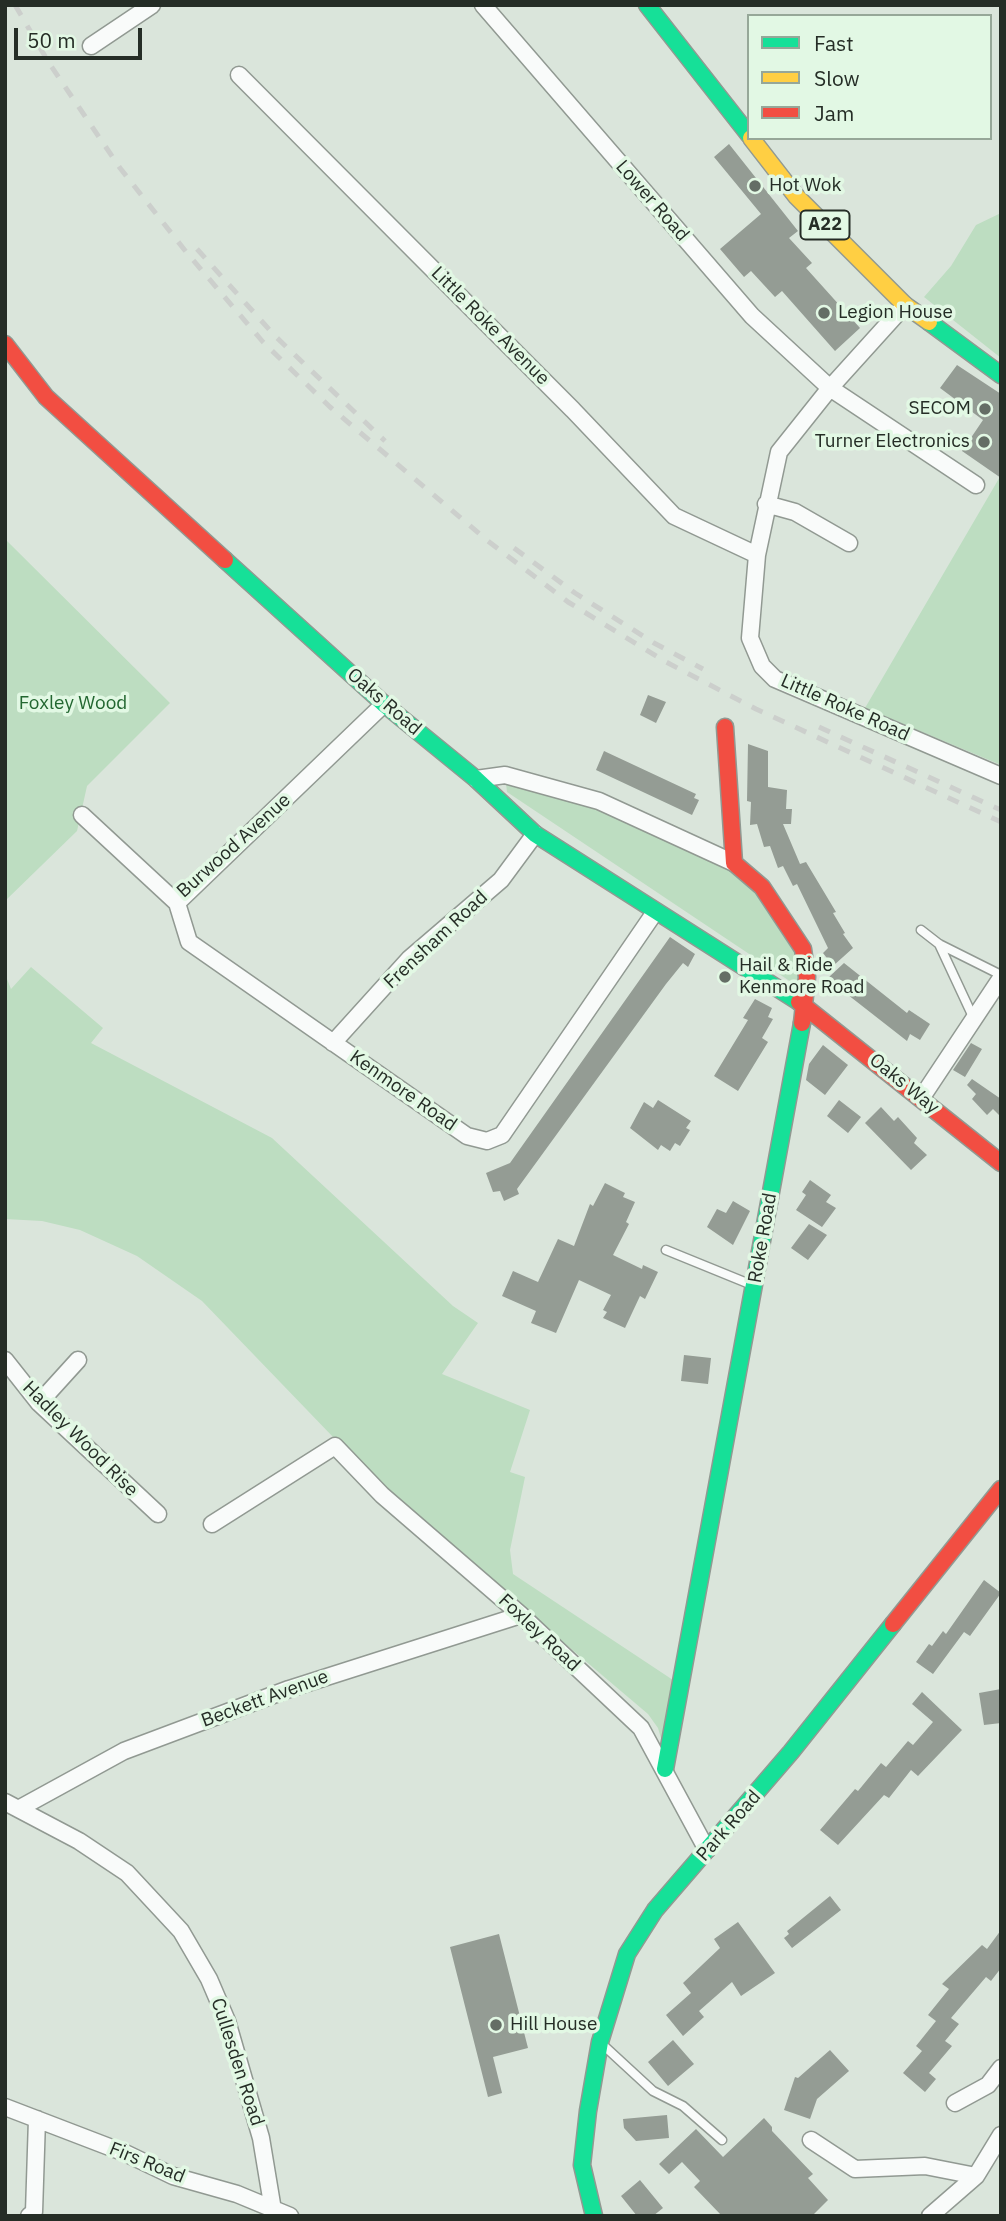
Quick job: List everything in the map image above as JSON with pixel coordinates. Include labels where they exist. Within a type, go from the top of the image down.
[{"type":"main road","name":"A22","points":[[647,5],[747,133]]},
{"type":"main road","name":"A22","points":[[752,140],[796,196],[905,305],[1001,375]]},
{"type":"main road","name":"Oaks Road","points":[[5,344],[46,397],[384,704],[476,779],[535,834],[805,1006]]},
{"type":"main road","points":[[725,727],[734,863]]},
{"type":"main road","name":"Roke Road","points":[[665,1769],[805,1006],[807,977],[803,949],[762,887],[734,863]]},
{"type":"main road","name":"Oaks Way","points":[[805,1006],[922,1097],[1001,1163]]},
{"type":"main road","name":"Park Road","points":[[594,2216],[582,2165],[600,2042],[627,1954],[655,1910],[791,1752],[1001,1489]]},
{"type":"street","points":[[91,46],[152,5]]},
{"type":"street","name":"Lower Road","points":[[483,5],[752,317],[830,388],[976,485]]},
{"type":"street","name":"Little Roke Avenue","points":[[239,75],[573,410],[674,516],[757,555]]},
{"type":"street","name":"Little Roke Road","points":[[905,305],[830,388],[779,452],[757,555],[750,638],[757,658],[775,678],[1001,776]]},
{"type":"street","points":[[766,504],[795,512],[849,543]]},
{"type":"street","name":"Burwood Avenue","points":[[82,815],[177,902],[384,704]]},
{"type":"street","points":[[476,779],[505,775],[599,801],[734,863]]},
{"type":"street","name":"Frensham Road","points":[[333,1043],[409,959],[501,880],[535,834]]},
{"type":"street","name":"Kenmore Road","points":[[177,902],[189,942],[467,1136],[487,1141],[502,1135],[655,912]]},
{"type":"street","points":[[922,1097],[1001,976]]},
{"type":"street","name":"Hadley Wood Rise","points":[[5,1360],[39,1403],[158,1514]]},
{"type":"street","points":[[39,1403],[78,1360]]},
{"type":"street","name":"Foxley Road","points":[[212,1524],[335,1446],[382,1495],[521,1615],[641,1728],[707,1850]]},
{"type":"street","name":"Beckett Avenue","points":[[12,1805],[124,1751],[289,1689],[521,1615]]},
{"type":"street","name":"Cullesden Road","points":[[12,1805],[79,1841],[127,1873],[181,1931],[209,1979],[227,2021],[261,2137],[274,2210]]},
{"type":"street","points":[[955,2103],[988,2085],[1001,2068]]},
{"type":"street","name":"Firs Road","points":[[5,2108],[173,2176],[237,2194],[290,2216]]},
{"type":"street","points":[[29,2216],[34,2212],[37,2119]]},
{"type":"street","points":[[930,2216],[976,2176],[1001,2136]]},
{"type":"street","points":[[811,2140],[855,2169],[925,2166],[976,2176]]},
{"type":"lane","points":[[921,930],[939,944],[1001,976]]},
{"type":"lane","points":[[939,944],[974,1019]]},
{"type":"lane","points":[[666,1250],[754,1286]]},
{"type":"lane","points":[[600,2042],[653,2091],[683,2106],[722,2140]]},
{"type":"green space","points":[[1001,213],[1001,358],[924,297],[951,266],[976,225]]},
{"type":"green space","points":[[1001,475],[1001,765],[865,708]]},
{"type":"green space","name":"Foxley Wood","points":[[5,539],[170,703],[87,786],[77,831],[5,901]]},
{"type":"green space","points":[[505,775],[599,801],[734,863],[803,949],[806,992],[507,792]]},
{"type":"green space","points":[[31,967],[103,1028],[91,1043],[272,1138],[453,1306],[478,1323],[442,1374],[530,1410],[510,1472],[525,1477],[510,1550],[513,1574],[676,1682],[665,1752],[658,1728],[648,1714],[386,1492],[202,1301],[137,1256],[80,1230],[42,1221],[5,1219],[5,974],[11,989]]},
{"type":"building","points":[[729,144],[798,231],[789,238],[812,263],[806,268],[860,328],[835,351],[782,291],[775,297],[751,271],[744,277],[720,249],[761,214],[714,157]]},
{"type":"building","points":[[957,365],[1001,394],[1001,478],[962,451],[983,420],[940,388]]},
{"type":"building","points":[[648,695],[666,702],[656,723],[640,715]]},
{"type":"building","points":[[748,744],[768,751],[768,787],[787,790],[786,809],[792,809],[791,824],[783,824],[800,864],[806,862],[836,912],[833,913],[853,948],[833,966],[823,953],[828,948],[797,884],[793,886],[783,866],[778,868],[770,846],[764,847],[757,824],[750,825],[751,802],[747,801]]},
{"type":"building","points":[[604,751],[696,794],[694,798],[699,800],[692,815],[596,770]]},
{"type":"building","points":[[670,937],[695,954],[688,967],[683,963],[666,984],[517,1189],[519,1194],[504,1201],[500,1191],[493,1192],[486,1173],[510,1163]]},
{"type":"building","points":[[844,963],[907,1013],[909,1010],[930,1024],[920,1040],[910,1034],[907,1041],[829,977]]},
{"type":"building","points":[[755,999],[772,1008],[768,1017],[773,1019],[762,1038],[768,1042],[738,1091],[714,1076],[748,1020],[743,1018]]},
{"type":"building","points":[[971,1043],[982,1049],[965,1077],[953,1070]]},
{"type":"building","points":[[823,1045],[848,1065],[825,1095],[806,1080],[809,1064]]},
{"type":"building","points":[[972,1079],[1001,1099],[1001,1117],[993,1109],[987,1115],[972,1099],[976,1094],[967,1085]]},
{"type":"building","points":[[658,1100],[691,1121],[686,1128],[690,1130],[680,1146],[675,1143],[670,1151],[661,1145],[658,1150],[630,1128],[644,1102],[653,1108]]},
{"type":"building","points":[[839,1100],[861,1117],[848,1133],[827,1116]]},
{"type":"building","points":[[881,1107],[894,1121],[898,1117],[917,1138],[914,1143],[927,1155],[911,1170],[865,1123]]},
{"type":"building","points":[[810,1180],[831,1195],[826,1202],[836,1208],[822,1227],[796,1210],[806,1195],[802,1192]]},
{"type":"building","points":[[605,1183],[625,1193],[623,1197],[635,1202],[626,1222],[629,1224],[613,1255],[642,1269],[643,1265],[658,1272],[645,1299],[640,1296],[625,1328],[603,1318],[607,1312],[603,1310],[611,1295],[579,1280],[556,1333],[531,1323],[536,1311],[502,1296],[513,1271],[538,1282],[558,1239],[574,1246],[590,1204],[593,1206]]},
{"type":"building","points":[[733,1201],[750,1211],[733,1245],[707,1227],[717,1209],[726,1213]]},
{"type":"building","points":[[809,1224],[827,1235],[808,1260],[791,1248]]},
{"type":"building","points":[[684,1355],[711,1358],[708,1384],[681,1381]]},
{"type":"building","points":[[984,1580],[1001,1593],[970,1636],[964,1632],[933,1674],[916,1662],[929,1644],[932,1646],[943,1631],[946,1634]]},
{"type":"building","points":[[1001,1689],[1001,1723],[984,1725],[979,1693]]},
{"type":"building","points":[[922,1692],[962,1730],[918,1776],[911,1770],[889,1798],[884,1795],[838,1845],[820,1830],[881,1763],[886,1767],[908,1741],[913,1745],[933,1722],[912,1704]]},
{"type":"building","points":[[830,1896],[841,1910],[792,1948],[784,1938],[789,1934],[787,1931]]},
{"type":"building","points":[[738,1922],[775,1973],[741,1996],[732,1982],[699,2011],[704,2017],[683,2036],[666,2015],[691,1993],[683,1983],[720,1948],[714,1939]]},
{"type":"building","points":[[1001,1930],[1001,1968],[991,1981],[986,1977],[951,2018],[959,2024],[945,2041],[952,2046],[929,2073],[936,2079],[925,2092],[903,2073],[922,2051],[916,2046],[936,2021],[928,2015],[949,1989],[942,1984],[982,1945],[987,1949]]},
{"type":"building","name":"Hill House","points":[[499,1934],[528,2048],[493,2057],[502,2093],[488,2097],[450,1947]]},
{"type":"building","points":[[673,2040],[694,2064],[668,2086],[648,2062]]},
{"type":"building","points":[[830,2050],[849,2071],[817,2099],[810,2119],[784,2110],[795,2077],[798,2078]]},
{"type":"building","points":[[667,2115],[669,2138],[636,2141],[624,2128],[623,2119]]},
{"type":"building","points":[[764,2118],[772,2131],[813,2174],[808,2178],[828,2200],[812,2216],[722,2216],[694,2187],[700,2181],[682,2162],[669,2174],[659,2164],[696,2129],[723,2157]]},
{"type":"building","points":[[640,2180],[663,2208],[653,2216],[637,2216],[621,2196]]},
{"type":"railway","points":[[15,5],[49,63],[120,168],[187,253],[263,342],[330,407],[488,541],[568,602],[666,662],[756,709],[1001,822]]},
{"type":"railway","points":[[197,249],[275,336],[385,441]]},
{"type":"railway","points":[[514,548],[575,593],[654,643],[703,669]]},
{"type":"railway","points":[[819,727],[1001,810]]},
{"type":"traffic: fast","points":[[647,5],[747,132]]},
{"type":"traffic: fast","points":[[929,322],[1001,375]]},
{"type":"traffic: fast","points":[[225,560],[384,704],[476,779],[535,834],[799,1002]]},
{"type":"traffic: fast","points":[[665,1769],[802,1023]]},
{"type":"traffic: fast","points":[[594,2216],[582,2165],[588,2111],[600,2042],[627,1954],[655,1910],[791,1752],[893,1624]]},
{"type":"traffic: slow","points":[[753,140],[796,196],[905,305],[929,322]]},
{"type":"traffic: jam","points":[[5,344],[46,397],[225,560]]},
{"type":"traffic: jam","points":[[725,727],[734,863],[762,887],[803,949],[807,977],[802,1023]]},
{"type":"traffic: jam","points":[[799,1002],[1001,1163]]},
{"type":"traffic: jam","points":[[893,1624],[1001,1489]]},
{"type":"place","name":"Hot Wok","points":[[755,186]]},
{"type":"place","name":"Legion House","points":[[824,313]]},
{"type":"place","name":"SECOM","points":[[985,409]]},
{"type":"place","name":"Turner Electronics","points":[[984,442]]},
{"type":"place","name":"Hail & Ride Kenmore Road","points":[[725,977]]},
{"type":"place","name":"Hill House","points":[[496,2025]]}]
